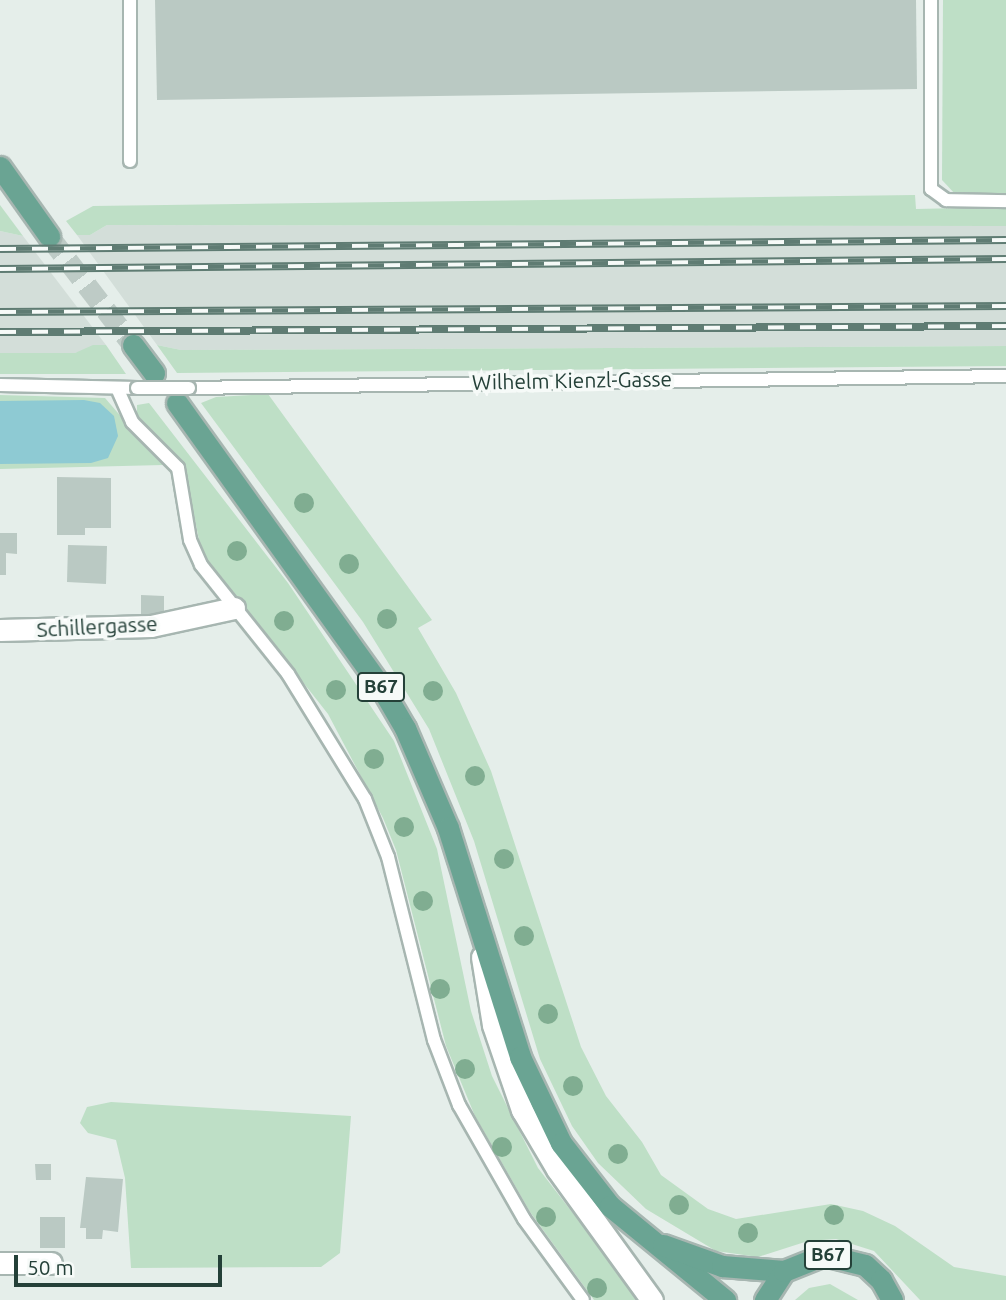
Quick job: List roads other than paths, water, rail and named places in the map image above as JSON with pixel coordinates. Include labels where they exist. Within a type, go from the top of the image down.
[{"type":"main road","points":[[0,167],[49,236]]},
{"type":"main road","points":[[133,345],[154,373]]},
{"type":"main road","name":"B67","points":[[183,396],[381,687],[434,792],[520,1057],[561,1143],[610,1206],[725,1300]]},
{"type":"main road","name":"Schillergasse","points":[[0,630],[151,626],[234,608]]},
{"type":"main road","points":[[475,917],[493,1025],[522,1110],[557,1170],[652,1300]]},
{"type":"main road","name":"B67","points":[[652,1241],[722,1266],[784,1271],[824,1255],[845,1257],[865,1265],[892,1299]]},
{"type":"main road","points":[[0,1263],[51,1263]]},
{"type":"main road","name":"B67","points":[[765,1300],[784,1271]]},
{"type":"lane","points":[[130,0],[130,161]]},
{"type":"lane","points":[[931,0],[931,190],[946,200],[1006,201]]},
{"type":"lane","name":"Wilhelm Kienzl-Gasse","points":[[117,388],[137,388],[183,396],[1006,376]]},
{"type":"lane","points":[[0,385],[117,388],[132,422],[175,462],[195,553],[234,608],[308,702],[365,799],[388,857],[434,1040],[459,1105],[524,1219],[583,1300]]},
{"type":"water","points":[[84,400],[100,403],[114,416],[118,436],[108,458],[91,463],[0,464],[0,401]]},
{"type":"tunnel","points":[[49,236],[133,345]]},
{"type":"railway","points":[[0,249],[1006,240]]},
{"type":"railway","points":[[0,269],[1006,259]]},
{"type":"railway","points":[[0,312],[1006,306]]},
{"type":"railway","points":[[0,332],[1006,326]]}]
